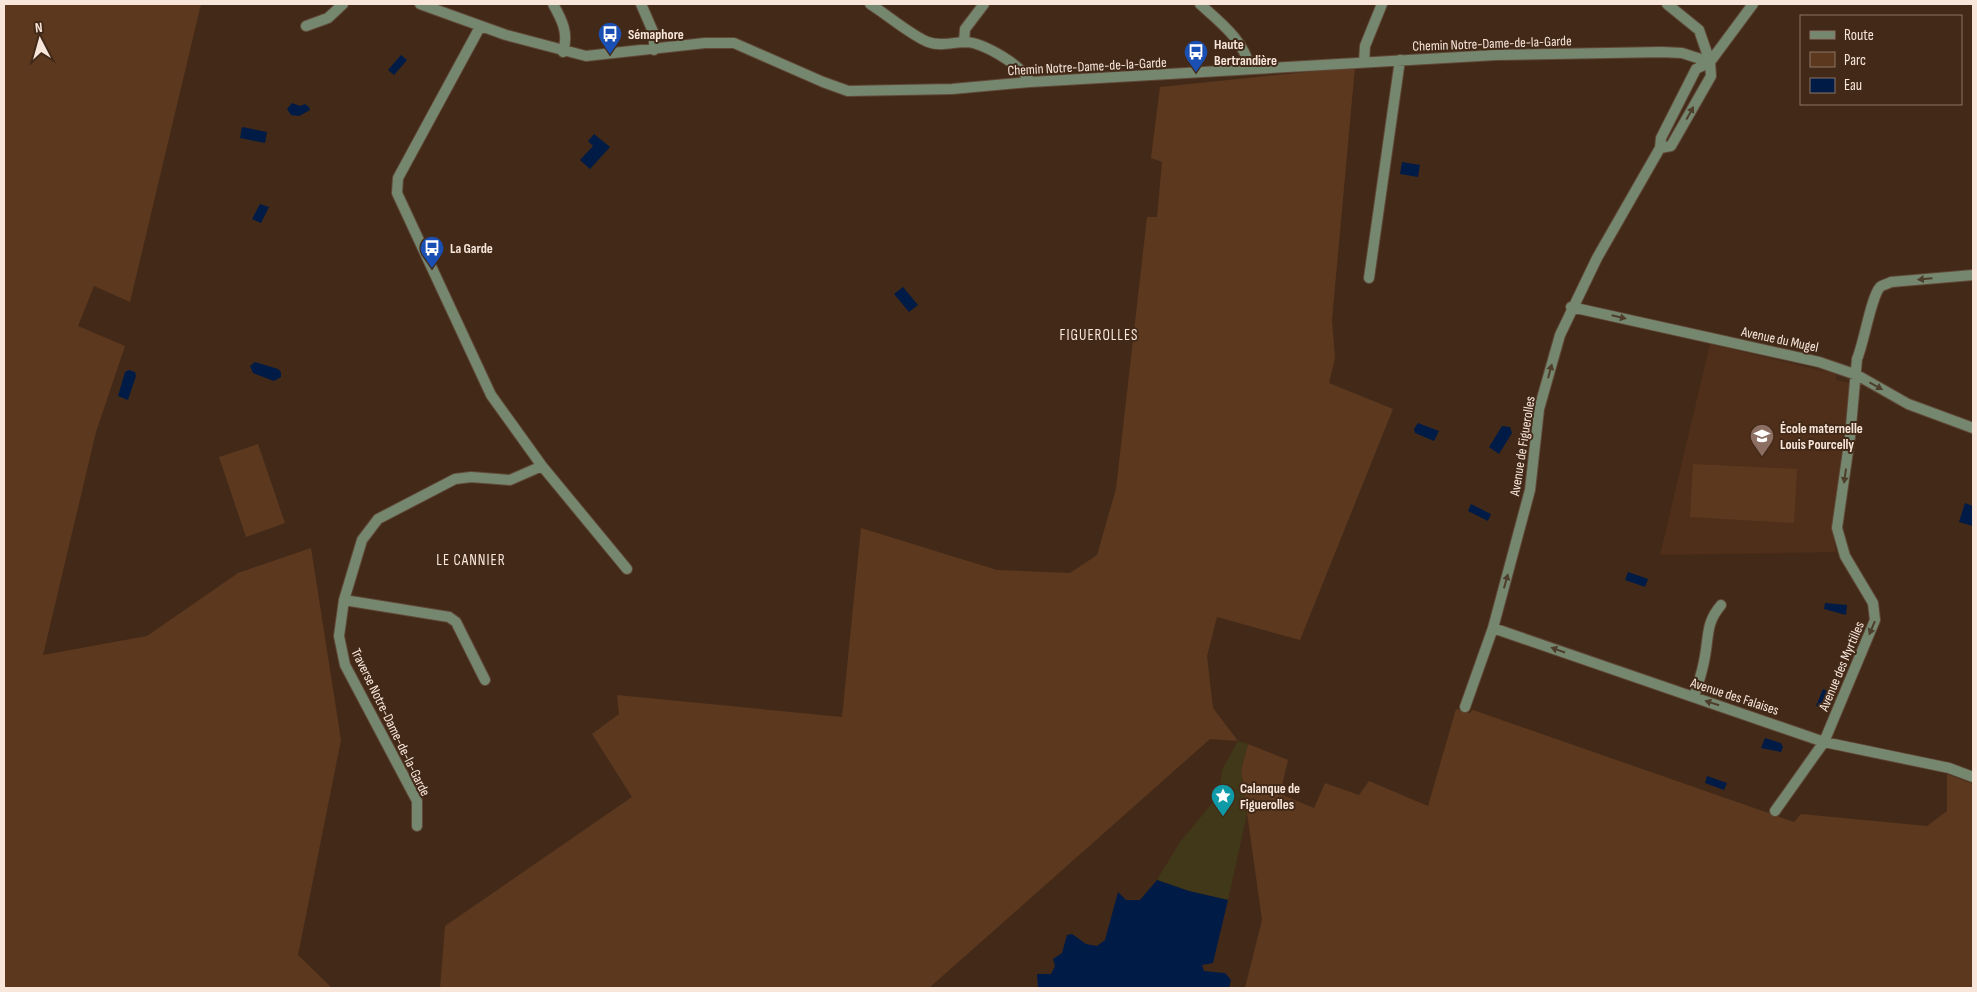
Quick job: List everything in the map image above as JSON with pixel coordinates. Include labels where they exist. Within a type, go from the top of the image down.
[{"type":"street","points":[[306,26],[328,18],[343,4]]},
{"type":"street","name":"Chemin Notre-Dame-de-la-Garde","points":[[420,4],[480,27],[563,52],[586,56],[705,43],[734,43],[848,91],[952,89],[1030,82],[1400,60],[1644,52],[1682,53],[1710,62]]},
{"type":"street","points":[[553,4],[563,22],[565,31],[566,42],[563,52]]},
{"type":"street","points":[[641,4],[654,34],[654,50]]},
{"type":"street","points":[[870,4],[927,42],[941,45],[964,42],[987,47],[1026,74],[1030,82]]},
{"type":"street","points":[[964,42],[965,29],[984,4]]},
{"type":"street","points":[[1200,4],[1232,33],[1247,59],[1250,69]]},
{"type":"street","points":[[1364,62],[1365,46],[1382,4]]},
{"type":"street","points":[[1667,4],[1699,30],[1710,62]]},
{"type":"street","points":[[1710,62],[1753,4]]},
{"type":"street","points":[[480,27],[398,178],[397,193],[491,395],[542,466],[627,569]]},
{"type":"street","points":[[1369,278],[1400,60]]},
{"type":"street","name":"Avenue de Figuerolles","points":[[1465,707],[1493,628],[1530,490],[1539,408],[1560,335],[1571,307],[1660,148],[1661,138],[1696,69],[1710,62],[1711,76],[1671,146],[1660,148]]},
{"type":"street","name":"Avenue des Myrtilles","points":[[1775,811],[1824,742],[1875,620],[1873,603],[1844,556],[1837,528],[1857,359],[1862,348],[1874,299],[1880,287],[1891,282],[1973,275]]},
{"type":"street","name":"Avenue du Mugel","points":[[1571,307],[1819,362],[1856,375],[1908,404],[1973,428]]},
{"type":"street","name":"Traverse Notre-Dame-de-la-Garde","points":[[417,826],[418,801],[345,665],[341,652],[339,636],[344,600],[362,540],[378,519],[455,479],[471,477],[510,480],[542,466]]},
{"type":"street","points":[[344,600],[449,617],[456,622],[485,680]]},
{"type":"street","points":[[1694,697],[1706,656],[1708,628],[1712,616],[1721,605]]},
{"type":"street","name":"Avenue des Falaises","points":[[1493,628],[1824,742],[1949,768],[1973,777]]},
{"type":"shaded area","name":"École maternelle Louis Pourcelly","points":[[1710,344],[1836,374],[1836,380],[1850,383],[1832,530],[1836,552],[1660,555]]},
{"type":"green space","points":[[4,4],[201,4],[130,302],[94,286],[78,326],[125,346],[96,432],[43,655],[147,636],[238,573],[311,548],[341,740],[298,955],[332,988],[4,988]]},
{"type":"green space","points":[[1355,67],[1332,320],[1335,358],[1329,383],[1393,409],[1300,640],[1217,617],[1207,656],[1213,708],[1238,741],[1210,739],[929,988],[440,988],[445,926],[632,797],[592,734],[619,714],[617,695],[842,717],[861,528],[997,570],[1070,573],[1097,555],[1116,489],[1147,217],[1157,217],[1162,162],[1151,158],[1160,87]]},
{"type":"green space","points":[[258,444],[285,523],[246,537],[219,457]]},
{"type":"green space","points":[[1693,464],[1797,469],[1794,523],[1690,517]]},
{"type":"green space","points":[[1456,709],[1469,713],[1473,710],[1794,822],[1801,814],[1927,826],[1947,811],[1947,774],[1973,784],[1973,988],[1245,988],[1262,920],[1241,770],[1248,744],[1288,760],[1280,794],[1314,808],[1325,783],[1359,795],[1369,781],[1428,806]]},
{"type":"sand","name":"Calanque de Figuerolles","points":[[1238,741],[1248,744],[1241,770],[1247,814],[1228,900],[1189,891],[1157,880],[1180,842],[1219,795],[1222,770]]},
{"type":"water","points":[[401,55],[407,60],[394,75],[388,70]]},
{"type":"water","points":[[292,103],[300,106],[305,104],[310,110],[299,116],[291,115],[287,109]]},
{"type":"water","points":[[242,127],[267,132],[265,143],[240,138]]},
{"type":"water","points":[[594,134],[610,147],[590,169],[580,160],[593,146],[588,141]]},
{"type":"water","points":[[1402,162],[1420,165],[1418,177],[1400,174]]},
{"type":"water","points":[[260,204],[269,207],[261,223],[252,219]]},
{"type":"water","points":[[903,287],[918,305],[909,312],[894,294]]},
{"type":"water","points":[[255,362],[278,369],[281,372],[281,377],[274,381],[253,373],[250,366]]},
{"type":"water","points":[[129,370],[135,372],[136,376],[128,400],[118,396],[125,372]]},
{"type":"water","points":[[1418,423],[1439,431],[1434,441],[1415,433],[1414,429]]},
{"type":"water","points":[[1502,426],[1510,427],[1512,433],[1499,454],[1489,447]]},
{"type":"water","points":[[1965,503],[1973,506],[1973,526],[1959,522]]},
{"type":"water","points":[[1471,504],[1491,514],[1488,521],[1468,511]]},
{"type":"water","points":[[1628,572],[1648,579],[1645,587],[1625,580]]},
{"type":"water","points":[[1825,603],[1847,605],[1846,615],[1824,609]]},
{"type":"water","points":[[1823,689],[1832,693],[1825,710],[1816,706]]},
{"type":"water","points":[[1765,738],[1781,743],[1783,747],[1781,752],[1761,748]]},
{"type":"water","points":[[1707,776],[1727,783],[1724,790],[1705,783]]},
{"type":"water","points":[[1157,880],[1189,891],[1228,900],[1213,963],[1202,965],[1204,971],[1225,973],[1231,980],[1229,988],[1038,988],[1037,974],[1051,974],[1055,966],[1053,959],[1062,953],[1067,935],[1072,934],[1086,944],[1097,946],[1105,940],[1118,892],[1126,900],[1140,900]]},
{"type":"place","name":"Sémaphore","points":[[610,55]]},
{"type":"place","name":"Haute Bertrandière","points":[[1196,73]]},
{"type":"place","name":"La Garde","points":[[432,269]]},
{"type":"place","name":"École maternelle Louis Pourcelly","points":[[1762,457]]},
{"type":"place","name":"Calanque de Figuerolles","points":[[1223,817]]},
{"type":"district","name":"FIGUEROLLES","points":[[1099,335]]},
{"type":"district","name":"LE CANNIER","points":[[471,560]]}]
